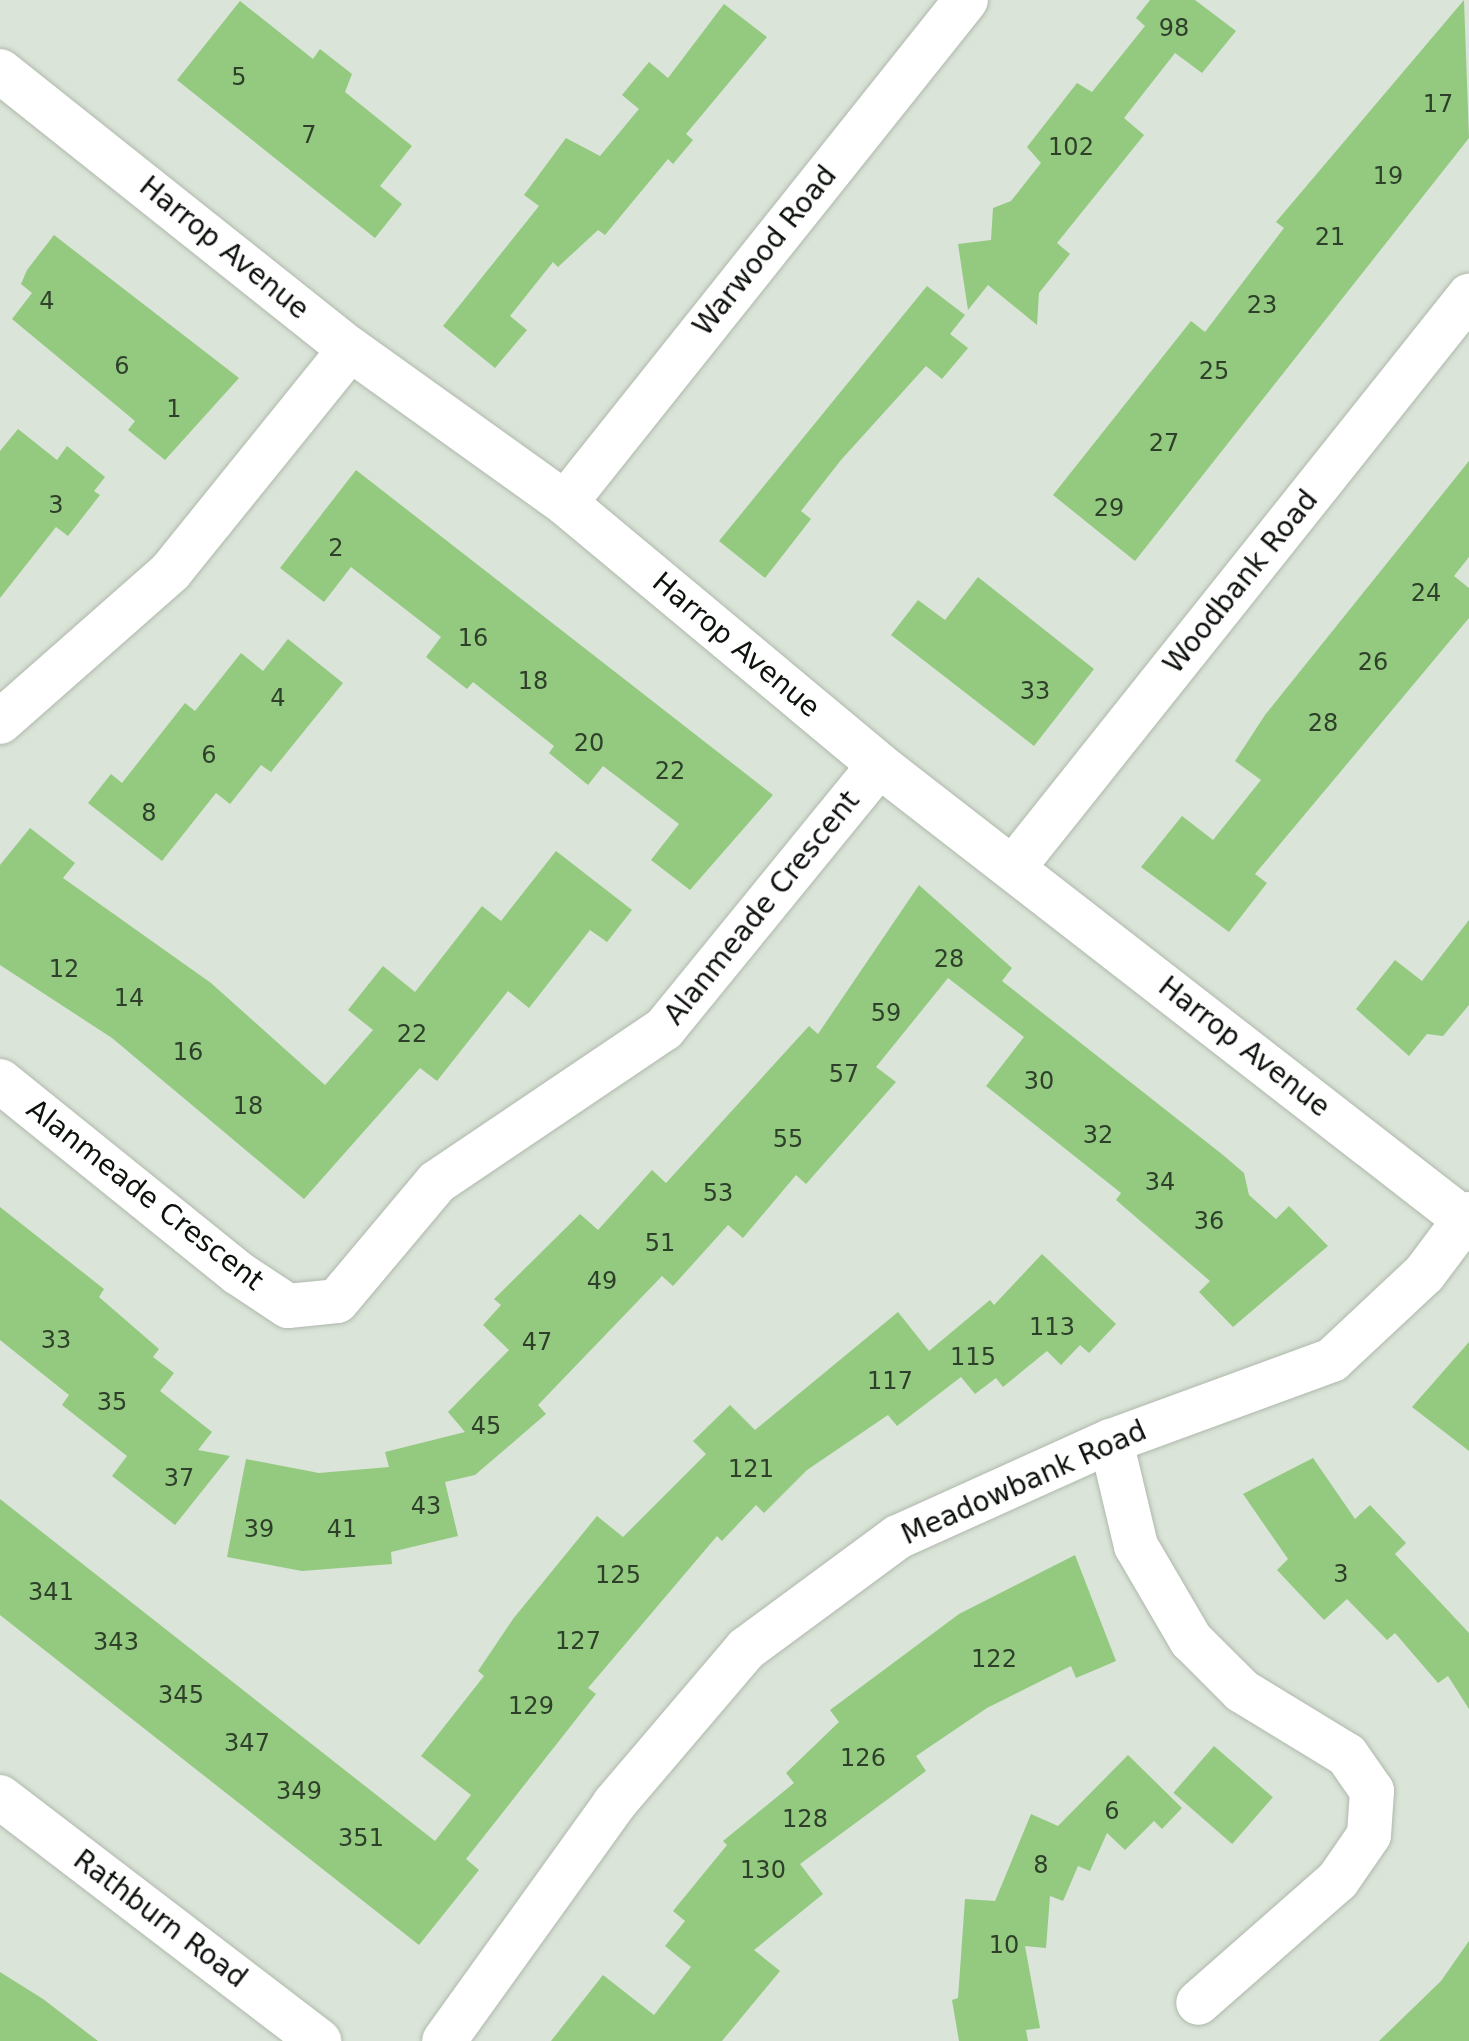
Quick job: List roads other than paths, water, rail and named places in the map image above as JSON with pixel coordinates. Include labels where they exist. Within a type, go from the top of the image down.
[{"type":"street","name":"Warwood Road","points":[[565,503],[966,0]]},
{"type":"street","name":"Harrop Avenue","points":[[0,71],[350,349],[565,503],[879,765],[1468,1219]]},
{"type":"street","name":"Woodbank Road","points":[[1013,868],[1469,296]]},
{"type":"street","points":[[0,722],[171,571],[350,349]]},
{"type":"street","name":"Alanmeade Crescent","points":[[0,1081],[288,1306],[337,1301],[437,1182],[664,1029],[879,765]]},
{"type":"street","name":"Meadowbank Road","points":[[444,2041],[614,1804],[746,1649],[898,1537],[1111,1441],[1332,1360],[1424,1274],[1468,1219]]},
{"type":"street","points":[[1111,1441],[1136,1546],[1191,1640],[1242,1691],[1347,1755],[1372,1791],[1369,1835],[1338,1880],[1198,2003]]},
{"type":"street","name":"Rathburn Road","points":[[0,1797],[319,2041]]}]
